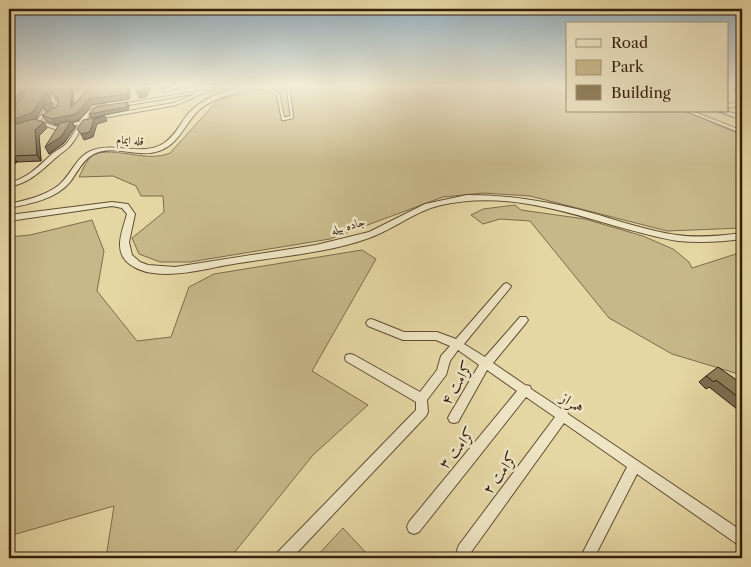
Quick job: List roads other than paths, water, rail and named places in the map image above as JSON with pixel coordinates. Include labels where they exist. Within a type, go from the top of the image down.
[{"type":"street","points":[[9,185],[32,178],[40,172],[55,154],[68,146],[82,122],[90,112]]},
{"type":"street","name":"قله ایمام","points":[[9,206],[49,195],[63,186],[84,157],[93,151],[104,149],[133,153],[151,152],[164,147],[178,136],[194,112]]},
{"type":"street","points":[[725,112],[742,118]]},
{"type":"street","name":"جاده بیله","points":[[9,218],[112,204],[125,206],[131,214],[124,248],[127,257],[137,266],[154,270],[192,268],[318,248],[364,236],[438,203],[468,198],[493,198],[560,207],[668,236],[705,240],[742,236]]},
{"type":"street","points":[[282,558],[422,412],[421,399],[442,372],[445,359],[507,286]]},
{"type":"street","name":"کرامت ۴","points":[[454,418],[486,363],[523,320]]},
{"type":"street","name":"همراز","points":[[371,324],[403,336],[437,336],[458,344],[742,539]]},
{"type":"street","points":[[350,358],[421,399]]},
{"type":"street","name":"کرامت ۳","points":[[414,527],[526,389]]},
{"type":"street","name":"کرامت ۲","points":[[464,550],[563,415]]},
{"type":"street","points":[[587,558],[635,465]]},
{"type":"lane","points":[[38,122],[44,112]]},
{"type":"lane","points":[[97,118],[128,112]]},
{"type":"lane","points":[[282,112],[283,120],[292,117],[290,112]]},
{"type":"lane","points":[[693,112],[742,132]]},
{"type":"lane","points":[[30,125],[45,119]]},
{"type":"lane","points":[[38,122],[56,128],[89,120]]}]
